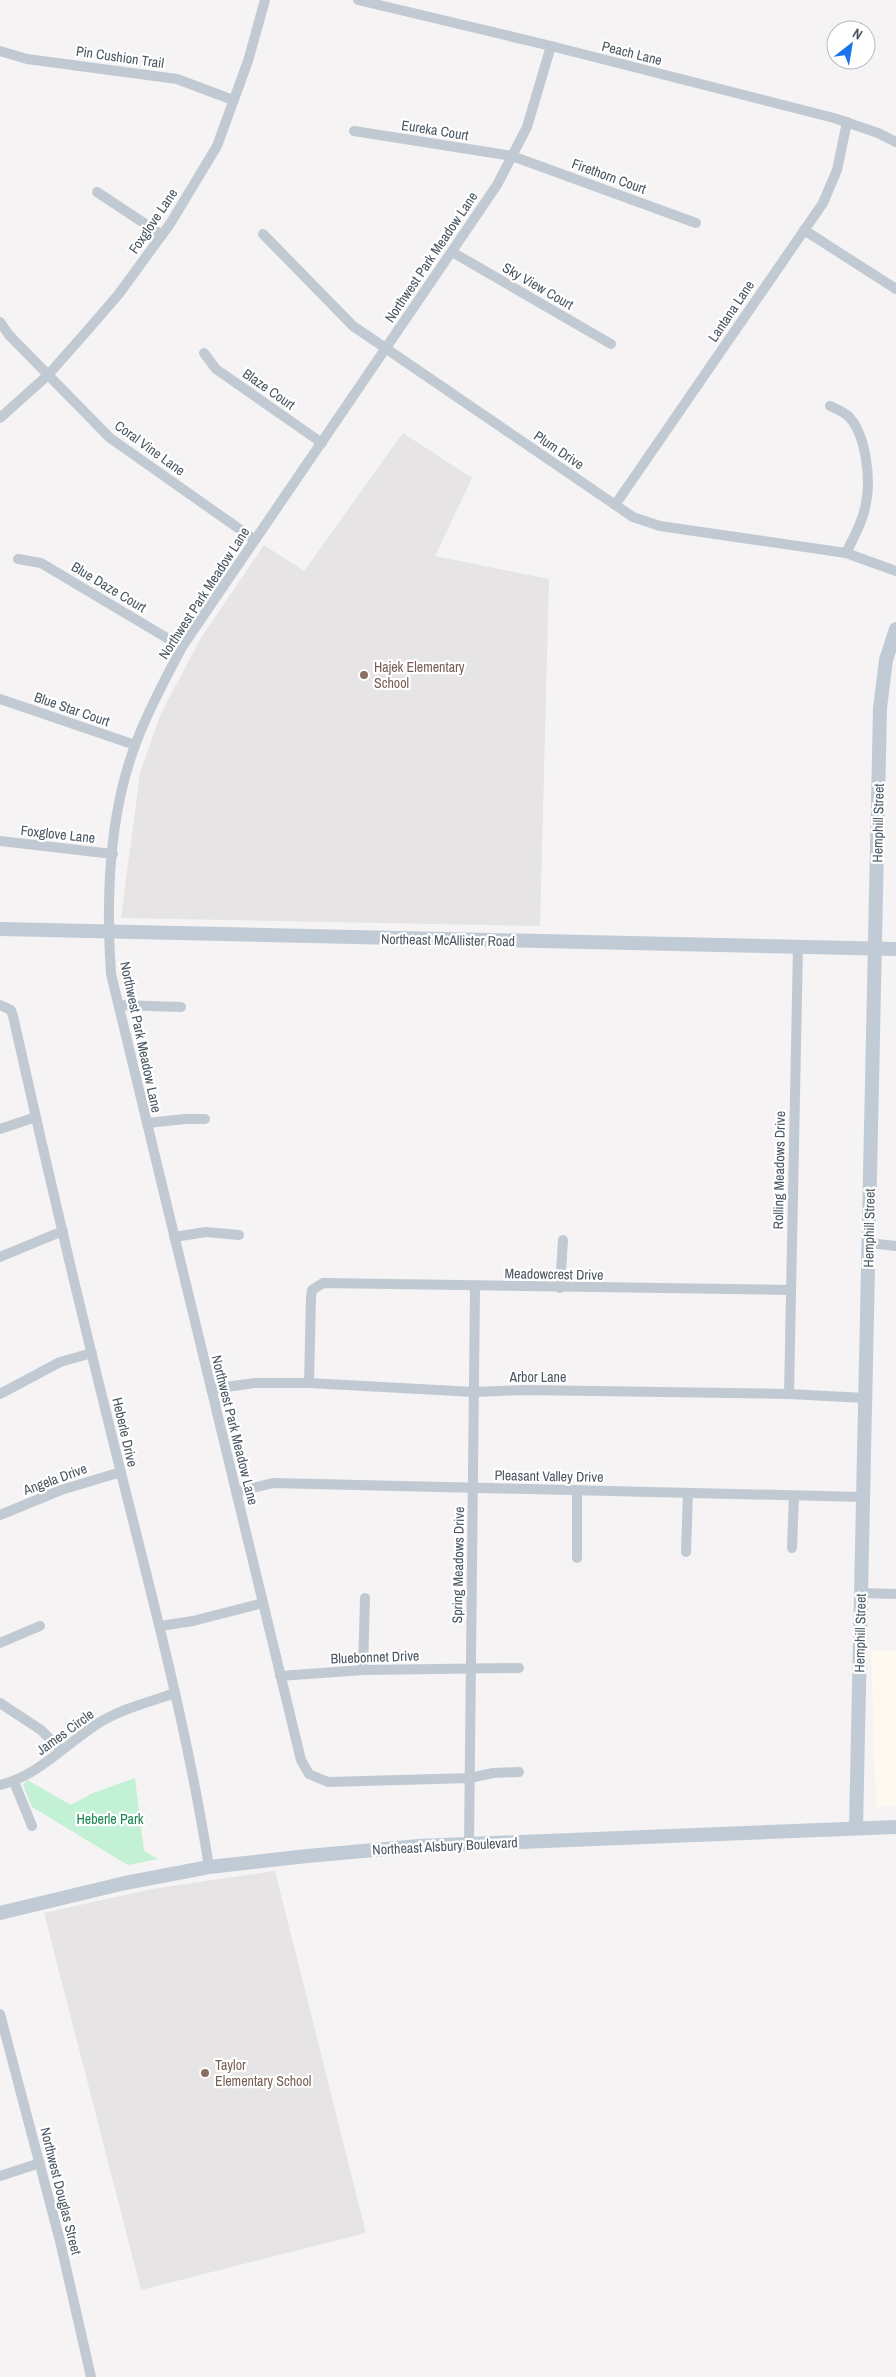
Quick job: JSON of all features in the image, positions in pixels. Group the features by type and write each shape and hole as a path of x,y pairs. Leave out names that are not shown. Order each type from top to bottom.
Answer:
{"street":[{"name":"Foxglove Lane","path":"0,418 48,375 118,295 162,235 216,146 248,61 265,0"},
{"name":"Peach Lane","path":"358,0 552,46 847,122 878,133 896,142"},
{"name":"Northwest Park Meadow Lane","path":"470,1778 328,1782 309,1774 301,1760 111,974 108,932 117,820 135,745 155,698 182,647 497,185 527,127 552,46"},
{"name":"Pin Cushion Trail","path":"0,51 27,59 177,79 233,100"},
{"name":"Lantana Lane","path":"615,506 804,230 830,188 837,170 847,122"},
{"name":"Eureka Court","path":"354,131 512,156"},
{"name":"Firethorn Court","path":"512,156 696,223"},
{"path":"97,192 162,235"},
{"path":"804,230 896,289"},
{"name":"Plum Drive","path":"263,234 353,326 633,517 660,526 846,553 896,571"},
{"name":"Sky View Court","path":"452,252 610,344"},
{"name":"Coral Vine Lane","path":"0,322 9,335 110,438 255,540"},
{"name":"Blaze Court","path":"204,353 216,369 322,443"},
{"path":"830,406 843,412 854,423 864,449 866,464 868,486 866,503 846,553"},
{"name":"Blue Daze Court","path":"18,559 41,563 182,647"},
{"name":"Hemphill Street","path":"856,1828 880,708 886,660 896,629"},
{"name":"Blue Star Court","path":"0,699 135,745"},
{"name":"Foxglove Lane","path":"0,841 113,854"},
{"name":"Northeast McAllister Road","path":"0,929 896,949"},
{"name":"Rolling Meadows Drive","path":"789,1394 798,947"},
{"path":"120,1005 181,1007"},
{"name":"Heberle Drive","path":"3,1006 11,1010 13,1016 92,1353 160,1626 197,1790 209,1866"},
{"path":"0,1128 36,1116"},
{"path":"146,1123 205,1119"},
{"path":"0,1257 63,1231"},
{"path":"174,1237 206,1232 239,1235"},
{"path":"560,1288 563,1240"},
{"path":"868,1244 896,1246"},
{"name":"Meadowcrest Drive","path":"309,1383 311,1297 312,1290 323,1283 475,1287 791,1290"},
{"name":"Spring Meadows Drive","path":"469,1844 475,1287"},
{"path":"0,1394 60,1362 92,1353"},
{"name":"Arbor Lane","path":"211,1390 255,1383 309,1383 474,1392 525,1390 789,1394 865,1398"},
{"name":"Angela Drive","path":"0,1515 61,1490 121,1472"},
{"name":"Pleasant Valley Drive","path":"236,1492 273,1483 863,1497"},
{"path":"577,1490 577,1558"},
{"path":"686,1552 688,1493"},
{"path":"792,1548 794,1496"},
{"path":"861,1593 896,1594"},
{"path":"363,1670 365,1598"},
{"path":"160,1626 193,1621 263,1603"},
{"path":"0,1643 40,1626"},
{"name":"Bluebonnet Drive","path":"280,1676 363,1670 519,1668"},
{"name":"James Circle","path":"0,1785 14,1782 34,1772 95,1725 124,1711 175,1692"},
{"path":"0,1703 45,1733 61,1750"},
{"path":"470,1778 493,1773 519,1772"},
{"path":"14,1782 32,1826"},
{"name":"Northeast Alsbury Boulevard","path":"0,1913 125,1883 209,1866 315,1855 469,1844 896,1826"},
{"name":"Northwest Douglas Street","path":"0,2014 60,2241 90,2377"},
{"path":"0,2176 40,2163"}],"shaded area":[{"name":"Hajek Elementary School","path":"403,433 472,478 435,556 549,579 540,926 121,918 140,773 161,713 201,638 264,545 304,571"},
{"path":"871,1651 896,1651 896,1806 876,1807"},
{"name":"Taylor Elementary School","path":"275,1871 366,2233 141,2290 44,1913 152,1889"}],"green space":[{"name":"Heberle Park","path":"135,1778 144,1851 158,1859 128,1865 32,1807 23,1785 27,1780 71,1805 93,1793"}],"place":[{"name":"Hajek Elementary School","path":"364,675"},
{"name":"Taylor Elementary School","path":"205,2073"}]}
